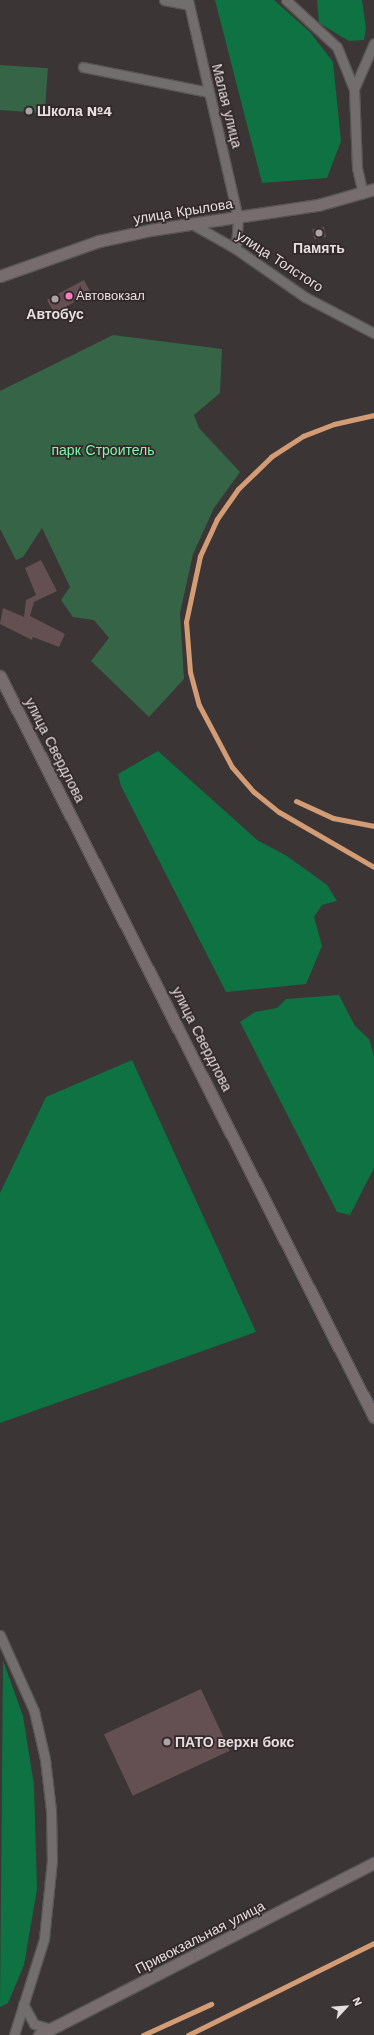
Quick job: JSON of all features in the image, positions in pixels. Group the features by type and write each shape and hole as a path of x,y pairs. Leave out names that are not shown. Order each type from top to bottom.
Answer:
{"main road":[{"name":"улица Крылова","path":"0,276 99,241 192,224 318,205 363,193 374,188"},
{"name":"улица Свердлова","path":"0,676 374,1417"},
{"name":"Привокзальная улица","path":"39,2035 374,1863"}],"street":[{"path":"164,0 188,2"},
{"path":"286,0 337,47 354,89 357,168 363,193"},
{"name":"Малая улица","path":"188,2 238,218 236,249"},
{"path":"354,89 374,43"},
{"path":"84,67 208,92"},
{"name":"улица Толстого","path":"192,224 236,249 298,293 374,333"},
{"path":"0,1635 34,1711 45,1759 51,1810 52,1860 44,1939 14,2035"},
{"path":"24,2004 34,2024 51,2029"}],"green space":[{"path":"215,0 274,0 310,32 333,62 341,141 327,178 262,183"},
{"path":"317,0 362,0 366,28 364,40 349,41 319,23"},
{"path":"0,65 48,68 45,113 0,110"},
{"name":"парк Строитель","path":"113,335 222,349 220,393 194,415 199,428 240,472 214,508 193,554 180,613 184,679 149,717 91,661 109,638 94,620 73,617 61,600 70,587 42,528 23,557 16,560 0,529 0,391"},
{"path":"158,751 257,840 287,856 327,885 337,901 322,905 314,917 322,946 306,984 226,992 121,786 118,774"},
{"path":"339,995 355,1026 369,1039 374,1056 374,1168 350,1215 337,1212 240,1022 255,1012 277,1008 286,999"},
{"path":"132,1060 256,1332 0,1423 0,1193 46,1097"},
{"path":"3,1660 23,1716 34,1785 37,1889 24,1965 8,2003 0,2007"}],"building":[{"name":"Память","path":"324,227 326,237 314,239 312,229"},
{"name":"Автовокзал","path":"84,280 91,293 54,313 47,300"},
{"path":"41,560 57,591 34,602 30,616 65,634 59,647 33,637 32,640 0,624 3,608 24,617 26,600 36,595 25,568"},
{"name":"ПАТО верхн бокс","path":"201,1689 230,1751 133,1796 104,1734"}],"transit line":[{"path":"374,415 334,424 303,436 271,457 238,489 217,519 200,556 186,622 190,672 199,705 232,767 254,792 279,812 374,867"},
{"path":"296,801 333,818 374,826"},
{"path":"188,2035 374,1943"},
{"path":"143,2035 211,2004"}],"place":[{"name":"Школа №4","path":"29,111"},
{"name":"Память","path":"319,233"},
{"name":"Автовокзал","path":"69,296"},
{"name":"Автобус","path":"55,299"},
{"name":"ПАТО верхн бокс","path":"167,1742"}]}
